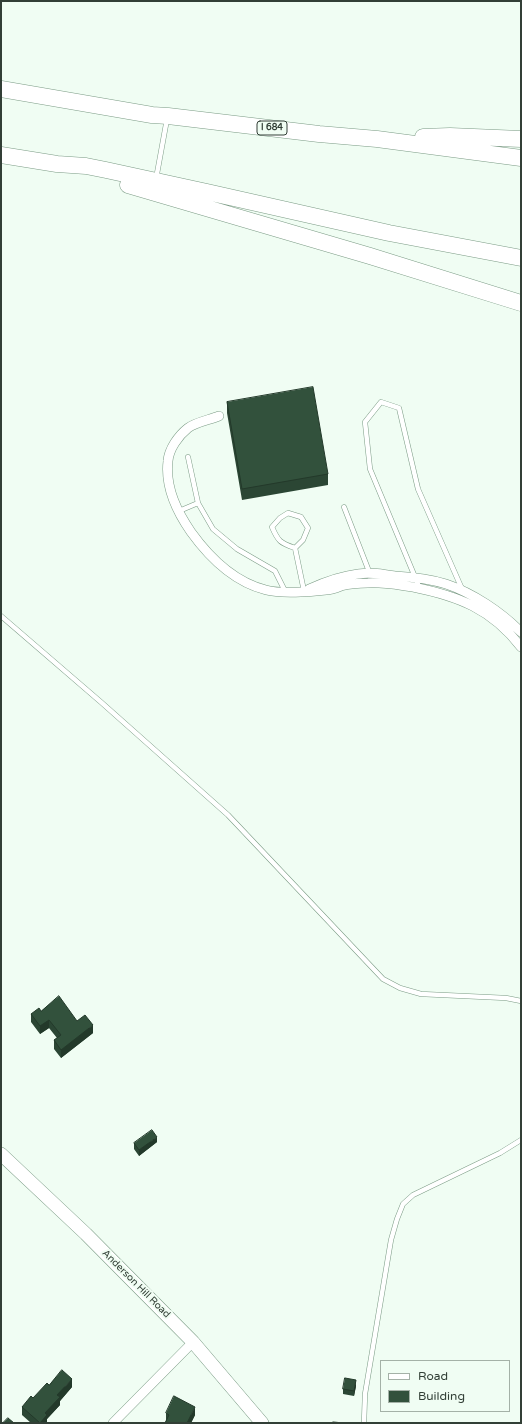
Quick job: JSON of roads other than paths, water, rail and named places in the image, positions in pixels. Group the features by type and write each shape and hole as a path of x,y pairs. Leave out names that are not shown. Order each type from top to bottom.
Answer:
{"highway":[{"name":"I 684","path":"1,90 152,115 377,139"},
{"path":"377,139 450,136 521,139"},
{"path":"377,139 521,158"},
{"path":"1,155 58,164 86,166 381,232 459,248 521,258"},
{"path":"58,164 325,242 521,303"}],"main road":[{"name":"Anderson Hill Road","path":"1,1154 86,1234 193,1342 262,1423"}],"street":[{"path":"219,416 189,427 172,448 168,457 167,470 169,485 186,525 203,547 226,570 240,580 266,590 327,590 342,586 384,583 447,595 466,602 497,622 521,647"},
{"path":"304,591 335,578 358,574 370,573 416,578 448,585 463,592 493,608 509,620 521,632"},
{"path":"113,1423 193,1342"}],"lane":[{"path":"156,181 168,116"},
{"path":"420,589 370,469 365,422 381,402 399,408 418,489 466,602"},
{"path":"188,457 198,503 213,529 237,549 275,571 285,591"},
{"path":"179,511 198,503"},
{"path":"344,506 374,583"},
{"path":"288,513 301,517 308,528 303,540 295,548 283,544 277,538 272,527 280,518 288,513"},
{"path":"295,548 304,591"},
{"path":"1,616 228,815 383,979 400,988 421,994 506,998 521,1002"},
{"path":"364,1423 365,1394 390,1248 397,1219 403,1204 413,1195 500,1153 521,1140"}]}
